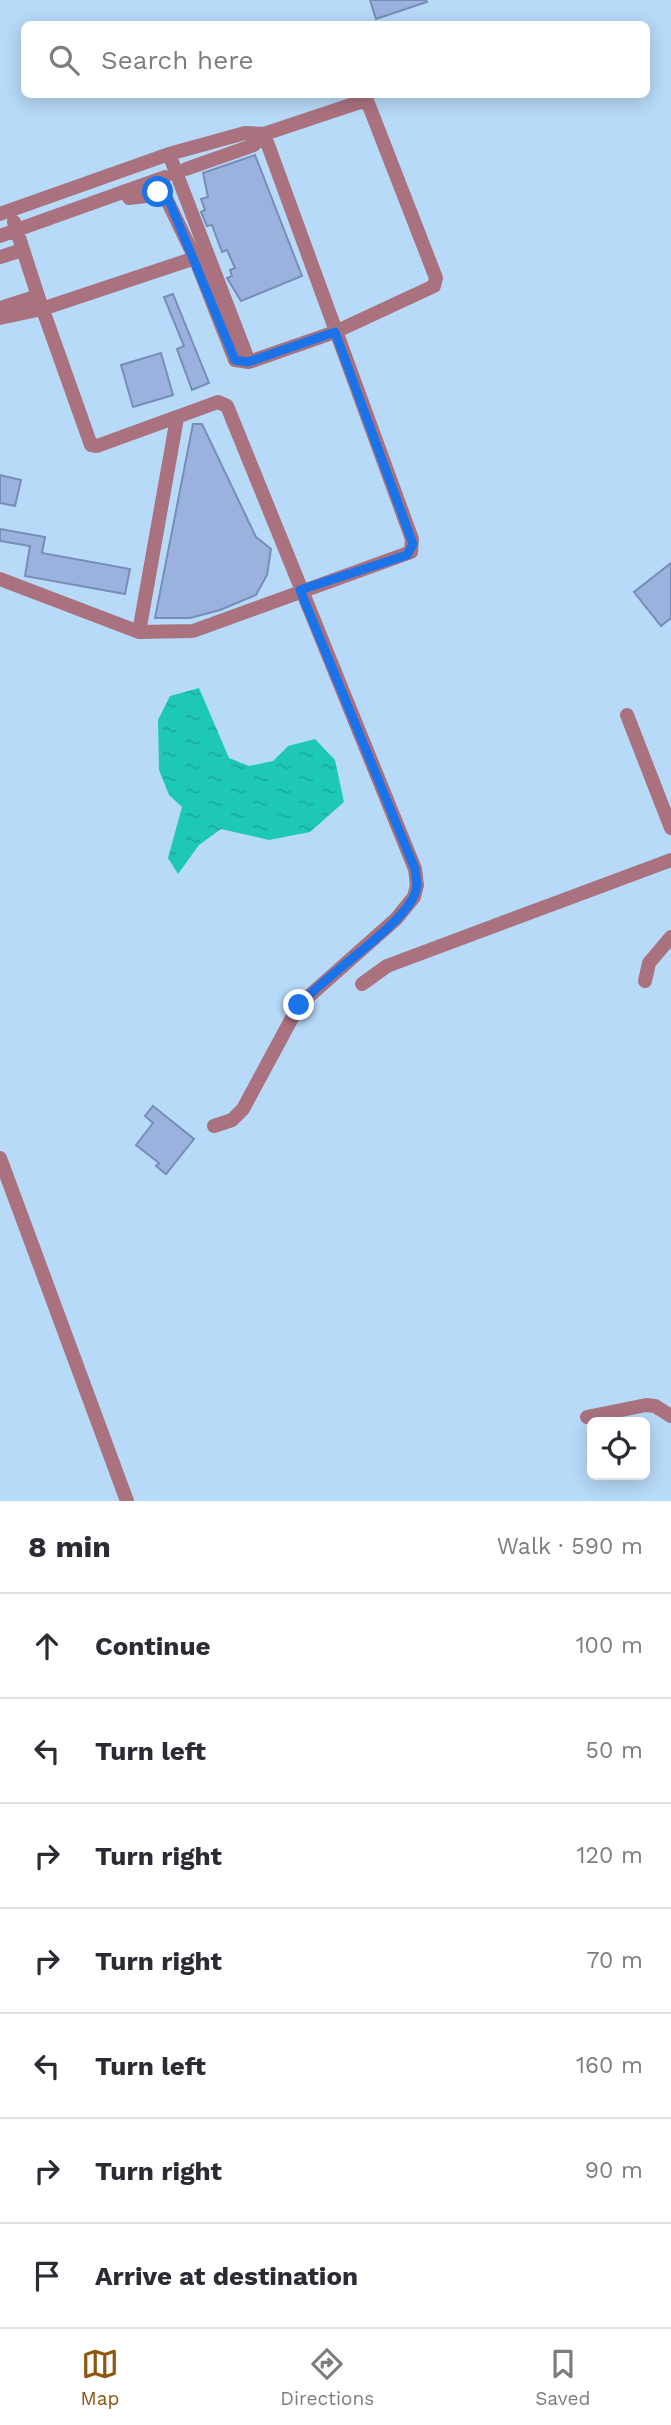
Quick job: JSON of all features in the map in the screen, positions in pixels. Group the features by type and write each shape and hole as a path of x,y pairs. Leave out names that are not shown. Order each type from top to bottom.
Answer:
{"lane":[{"path":"113,196 124,200 164,194 195,258 235,360 248,362 335,332 426,292 434,286 436,278 368,103 360,102 263,134 245,133 169,154 5,212 16,230 91,445 97,446 218,402 228,406 300,590 415,869 417,885 414,897 396,919 299,1005 243,1109 232,1120 214,1126"},
{"path":"186,169 254,145 263,134"},
{"path":"0,579 139,632 193,631 300,590 407,555 413,548 263,134"},
{"path":"169,154 248,362"},
{"path":"0,236 165,177"},
{"path":"0,257 22,250"},
{"path":"0,318 40,303 195,258"},
{"path":"0,308 40,303"},
{"path":"139,632 177,418"},
{"path":"627,715 671,828"},
{"path":"362,984 387,966 671,860"},
{"path":"645,981 649,963 671,937"},
{"path":"0,1158 127,1501"},
{"path":"587,1417 646,1405 655,1406 671,1416"}],"water":[{"path":"199,688 229,758 249,766 273,761 288,746 315,739 335,760 344,802 310,832 269,840 221,829 199,845 178,874 168,858 182,807 169,795 159,770 158,720 170,696"}],"building":[{"path":"370,0 426,0 427,2 376,19"},
{"path":"255,155 302,276 241,301 227,278 232,276 230,270 235,268 227,250 222,252 212,225 207,226 201,212 205,210 201,199 208,197 203,173"},
{"path":"173,294 209,383 192,390 177,349 184,346 164,297"},
{"path":"161,353 173,395 133,407 121,365"},
{"path":"193,424 202,424 256,537 271,549 267,575 256,595 220,610 190,618 155,618"},
{"path":"0,475 21,480 15,506 0,503"},
{"path":"0,529 45,537 42,553 130,569 125,594 25,576 30,546 0,541"},
{"path":"671,563 671,618 661,626 634,592"},
{"path":"153,1106 194,1139 166,1174 156,1166 159,1163 136,1145 153,1123 145,1116"}],"route":[{"path":"158,192 168,198 213,301 235,360 248,362 335,332 413,544 407,555 300,590 415,869 417,885 414,897 396,919 299,1005"}]}
